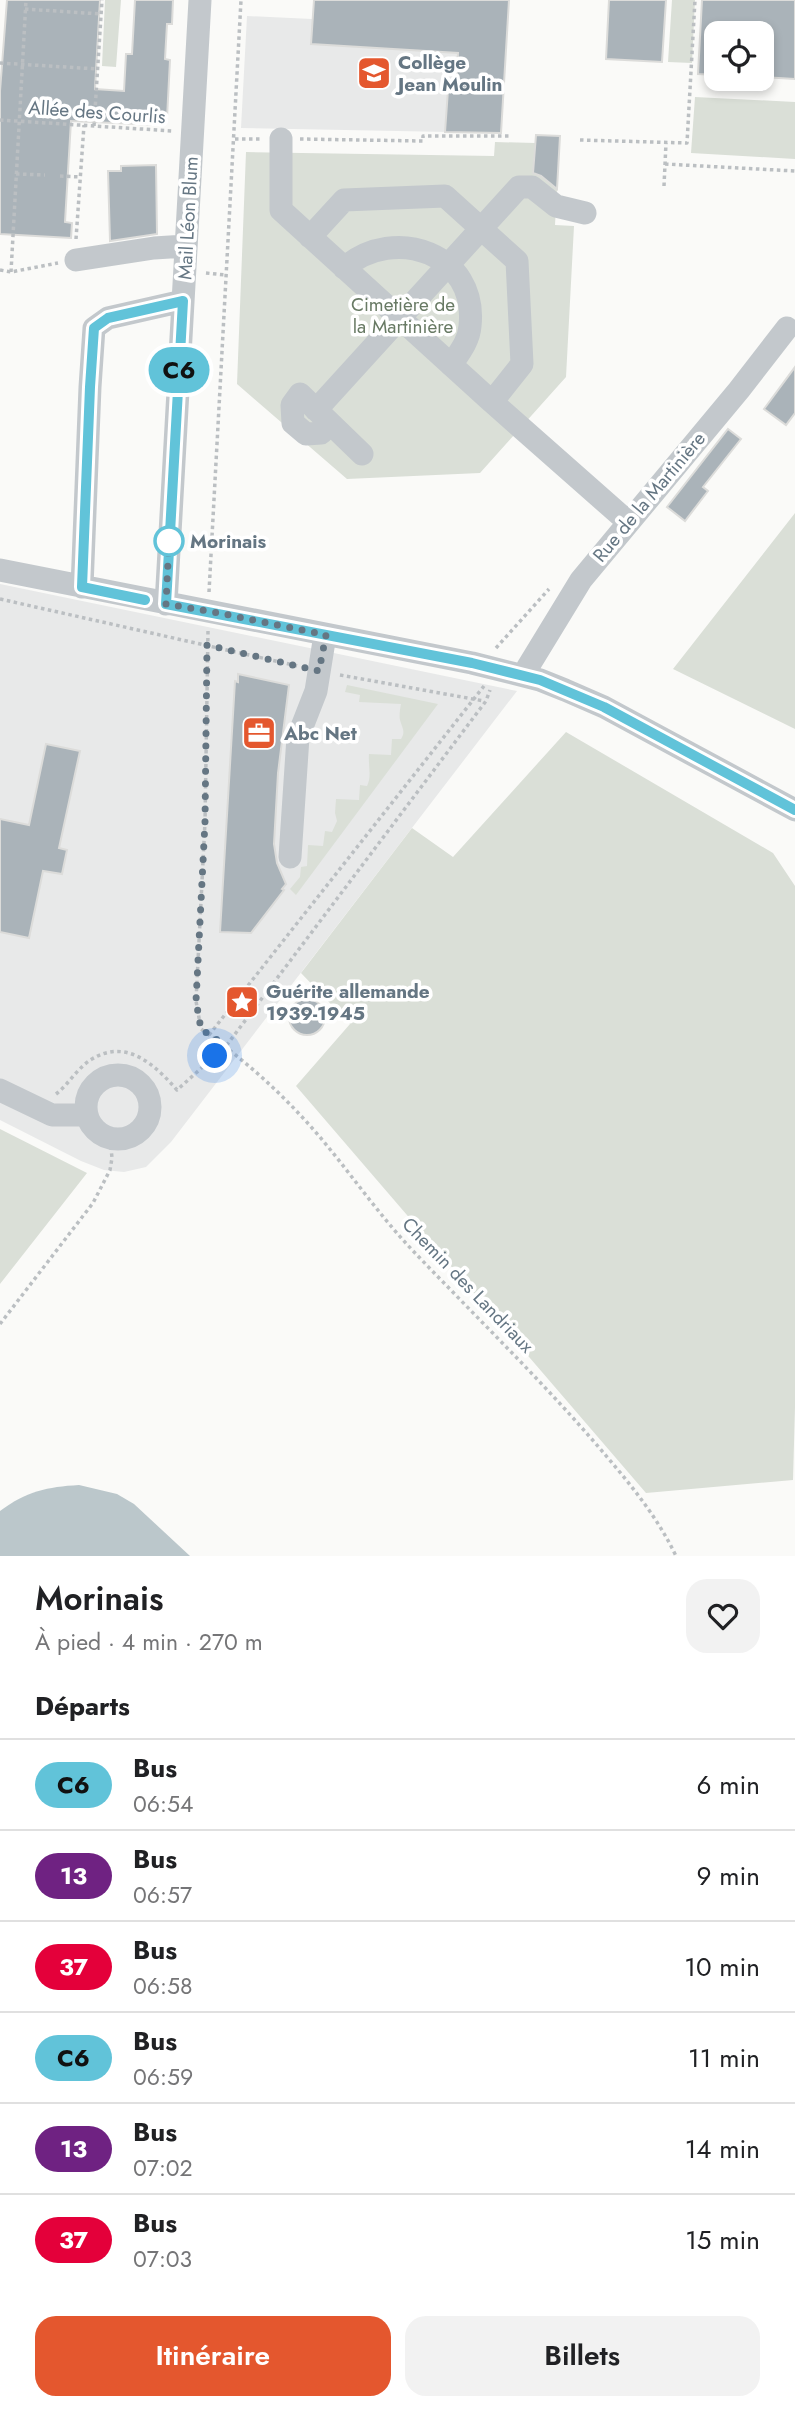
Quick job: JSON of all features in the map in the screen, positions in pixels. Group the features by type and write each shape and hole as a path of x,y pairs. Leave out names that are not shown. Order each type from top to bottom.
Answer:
{"street":[{"name":"Mail Léon Blum","path":"166,604 200,0"},
{"path":"281,139 281,210 628,522"},
{"path":"362,454 323,417 399,317 519,187 532,187 556,206 585,213"},
{"path":"310,236 344,200 444,195 482,228 517,261 522,364 492,402"},
{"path":"76,260 186,246"},
{"path":"344,268 356,257 402,246 420,248 447,265 466,290 470,326 466,342 451,365"},
{"path":"82,587 94,328 108,318 183,301"},
{"name":"Rue de la Martinière","path":"523,675 580,580 739,390 787,328"},
{"path":"0,570 523,675 604,707 795,810"},
{"path":"290,857 298,737 316,691 326,635"},
{"path":"118,1075 129,1077 141,1084 149,1100 150,1111 136,1133 126,1138 110,1138 91,1125 86,1115 86,1100 99,1081 118,1075"},
{"path":"0,1090 52,1115 86,1115"}],"path":[{"path":"11,272 26,0"},
{"path":"94,126 102,0"},
{"path":"209,598 241,0"},
{"path":"580,140 687,143 695,0"},
{"path":"25,9 101,14"},
{"path":"0,63 98,69"},
{"name":"Allée des Courlis","path":"0,120 192,133"},
{"path":"0,270 11,272 76,260 84,125"},
{"path":"235,139 423,141 423,136 509,136"},
{"path":"664,186 666,143"},
{"path":"665,164 795,171"},
{"path":"16,174 45,175"},
{"path":"60,176 80,177"},
{"path":"0,599 319,671 486,701"},
{"path":"208,631 205,822 196,1001 201,1029 209,1035 489,678"},
{"path":"48,1096 57,1094 91,1059 110,1052 127,1052 141,1057 162,1073 177,1090 226,1046 486,701 490,690"},
{"name":"Chemin des Landriaux","path":"209,1035 226,1046 282,1095 416,1255 501,1340 583,1429 645,1505 676,1556"},
{"path":"0,1324 93,1203 110,1170 110,1138"}],"shaded area":[{"name":"Collège Jean Moulin","path":"314,0 509,0 501,133 241,128 247,16 312,19"},
{"path":"0,584 517,691 171,1142 146,1167 124,1172 104,1170 0,1120"},
{"path":"79,1485 117,1494 134,1504 190,1556 0,1556 0,1511 38,1491"}],"green space":[{"path":"105,0 121,0 116,67 102,66"},
{"path":"672,0 695,0 692,63 668,62"},
{"path":"695,97 795,102 795,159 691,153"},
{"name":"Cimetière de la Martinière","path":"536,135 560,136 555,225 574,226 566,377 480,473 347,479 237,384 246,152 494,156 495,142 535,143"},
{"path":"795,513 795,729 673,669"},
{"path":"347,685 438,704 296,895 290,889 300,877 301,867 307,866 308,845 323,846 325,831 332,832 337,821 336,799 359,800 360,785 367,786 370,775 369,754 391,755 392,739 401,739 403,734 401,704 359,702 360,695 345,692"},
{"path":"566,732 773,853 795,886 793,1480 646,1493 296,1086 350,1024 301,973 412,828 453,857"},
{"path":"0,1129 87,1173 0,1284"}],"building":[{"path":"7,0 100,0 95,89 124,91 126,54 132,54 135,0 173,0 172,24 167,24 165,59 170,60 167,118 158,118 158,125 71,121 65,222 72,223 71,238 0,234 0,91"},
{"path":"314,0 509,0 501,133 445,132 448,90 456,91 458,53 311,44"},
{"path":"609,0 666,0 662,62 606,59"},
{"path":"702,0 795,0 795,79 774,78 774,21 704,21 704,74 698,74"},
{"path":"536,135 560,136 557,189 533,173"},
{"path":"156,165 157,234 110,241 108,171 121,171 121,166"},
{"path":"795,367 795,413 786,425 764,409"},
{"path":"728,429 741,439 703,487 708,491 685,521 667,507"},
{"path":"238,674 289,685 278,773 274,844 277,863 286,884 251,933 220,932 235,681 238,682"},
{"path":"46,744 80,751 59,848 67,850 62,874 43,871 29,938 0,932 0,819 29,825"},
{"path":"307,999 320,1004 325,1017 320,1030 307,1035 294,1030 289,1017 294,1004"}],"bus line":[{"name":"C6","path":"145,600 82,587 94,328 108,318 183,301 166,604 472,663 540,680 604,707 795,810"}],"place":[{"name":"Collège Jean Moulin","path":"374,73"},
{"name":"Morinais","path":"169,541"},
{"name":"Abc Net","path":"259,733"},
{"name":"Guérite allemande 1939-1945","path":"242,1002"}],"route":[{"path":"169,541 166,604 326,635 319,671 207,645 205,822 196,1001 201,1029 226,1046 215,1056"}]}
